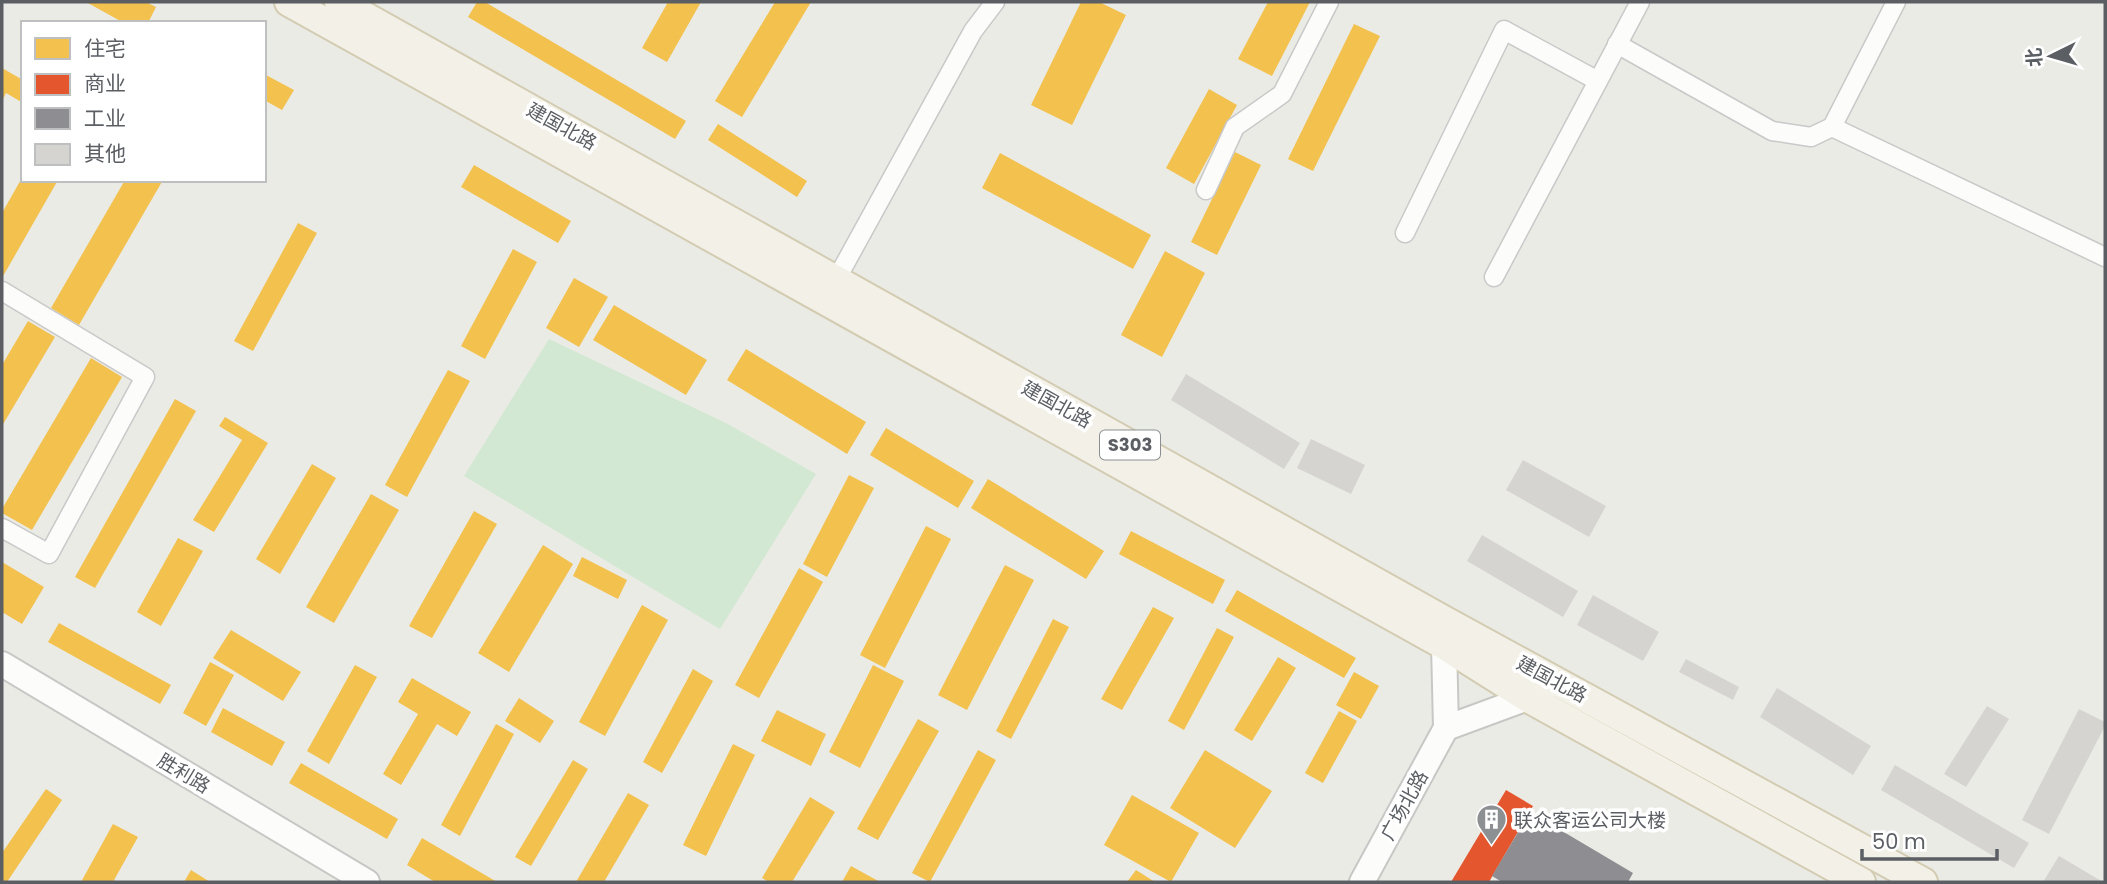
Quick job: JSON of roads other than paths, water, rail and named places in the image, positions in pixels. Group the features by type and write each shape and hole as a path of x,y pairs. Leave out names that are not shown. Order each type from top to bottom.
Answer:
{"main road":[{"name":"建国北路","path":"289,2 1445,634 1562,684 1923,882"},
{"name":"建国北路","path":"339,2 836,280 1445,634 1528,698 1861,882"},
{"path":"1445,634 1446,728 1562,684"},
{"name":"胜利路","path":"2,664 367,882"},
{"name":"广场北路","path":"1362,882 1446,728"}],"street":[{"path":"836,280 973,30 995,2"},
{"path":"1206,190 1235,127 1282,94 1329,2"},
{"path":"1494,277 1640,2"},
{"path":"1618,44 1772,131 1811,137 1832,127 1896,2"},
{"path":"1405,233 1504,30 1598,81"},
{"path":"1832,127 2105,257"},
{"path":"2,528 49,554 145,377 3,296"}],"place":[{"name":"联众客运公司大楼","path":"1491,847"}]}
